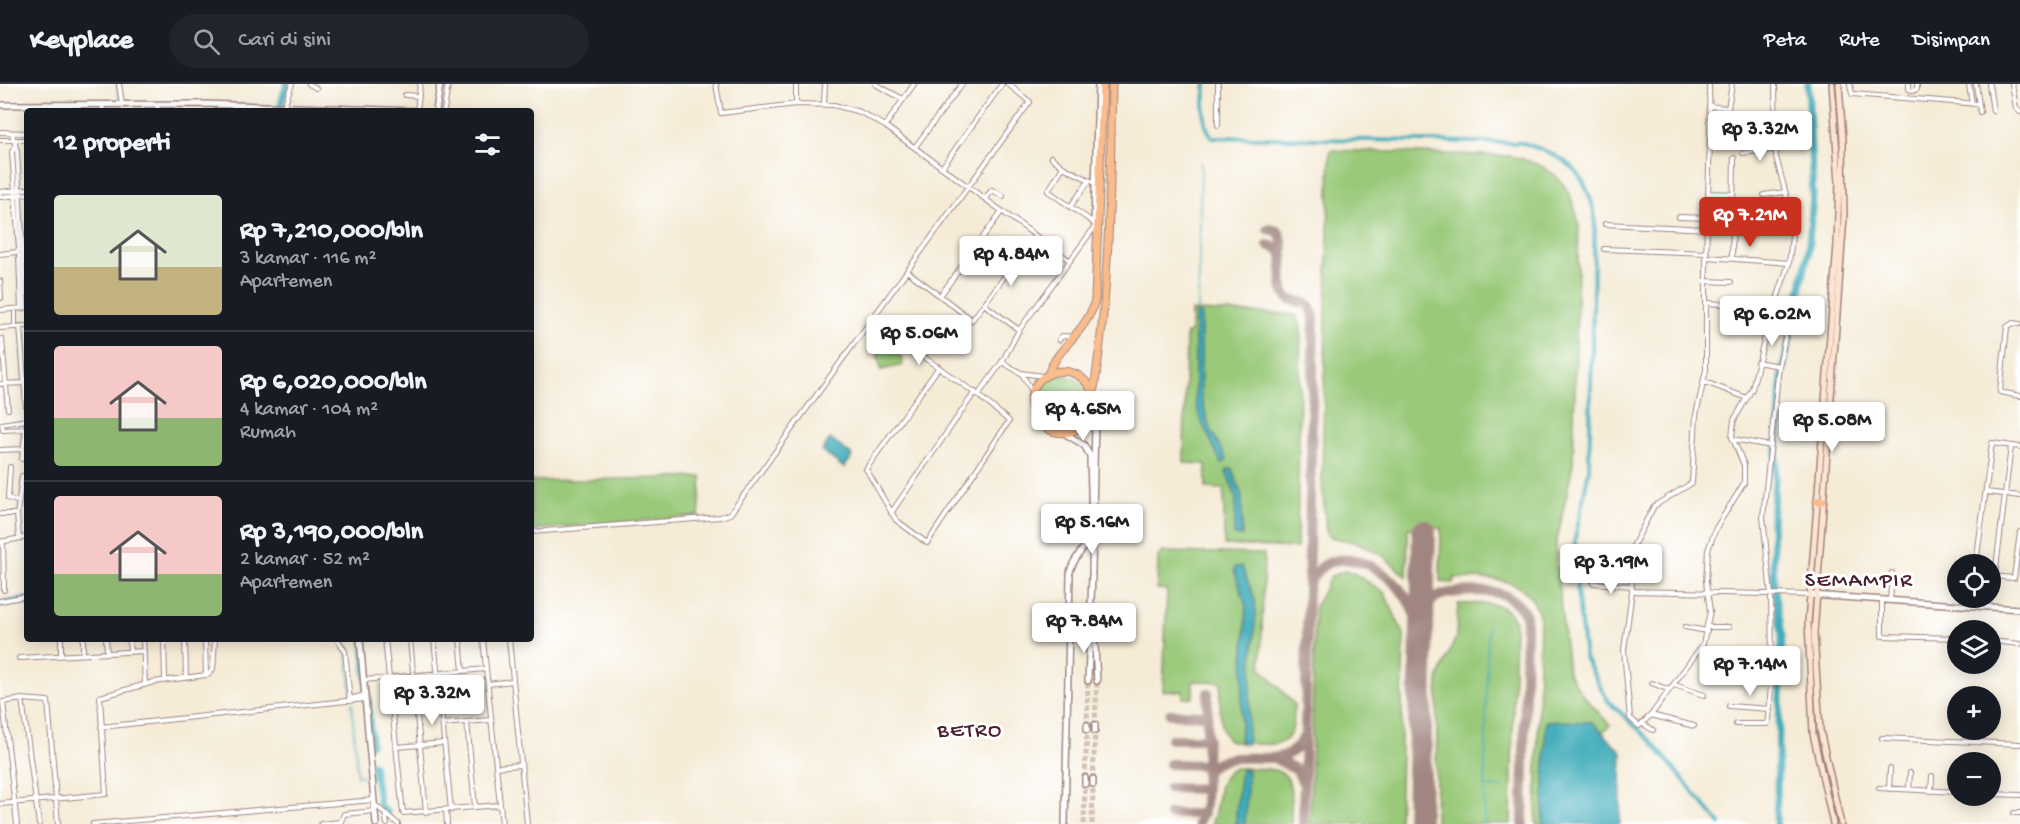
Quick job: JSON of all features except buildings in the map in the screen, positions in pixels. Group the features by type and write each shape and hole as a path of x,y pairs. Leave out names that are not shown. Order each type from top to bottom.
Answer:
{"highway":[{"path":"1092,394 1096,386 1105,306 1103,84"},
{"path":"1047,375 1062,370 1075,373 1086,382 1092,394 1093,406 1083,425 1064,433 1051,431 1041,424 1032,407 1033,393 1053,364 1077,336 1093,306 1099,236 1104,215 1112,84"}],"main road":[{"path":"1813,596 1816,586 1839,182 1832,84"},
{"path":"1833,824 1813,734 1813,596 1844,216 1843,141 1839,84"},
{"path":"1813,688 1841,824"}],"street":[{"path":"119,84 120,104"},
{"path":"285,107 292,84"},
{"path":"309,84 316,88"},
{"path":"417,108 420,84"},
{"path":"436,108 440,84"},
{"path":"444,108 448,84"},
{"path":"716,84 722,113 796,104 824,104 860,112 885,126 970,184 985,198 1069,260"},
{"path":"796,84 796,104"},
{"path":"824,104 825,84"},
{"path":"875,84 903,99"},
{"path":"885,126 914,84"},
{"path":"915,147 962,84"},
{"path":"943,167 1002,84"},
{"path":"534,532 728,516 1030,102 1008,84"},
{"path":"891,513 1002,362 1019,330 1094,226 1098,84"},
{"path":"1218,84 1218,125"},
{"path":"1709,84 1705,382 1695,426 1692,483 1659,501 1642,525 1631,550 1632,588 1624,642 1624,675 1630,720 1637,725 1643,724 1651,715 1699,653 1708,629 1706,573 1712,538 1741,490 1745,478 1744,465 1733,439 1734,420 1747,398 1774,307 1790,263 1792,223 1775,149 1775,84"},
{"path":"1726,121 1732,84"},
{"path":"1850,84 1852,94 1979,104"},
{"path":"1909,84 1909,89 1913,91"},
{"path":"1912,99 1917,84"},
{"path":"1969,84 1972,104"},
{"path":"1976,84 1980,112"},
{"path":"1989,84 1993,111"},
{"path":"2013,84 2018,110"},
{"path":"1970,93 1977,92"},
{"path":"405,95 419,96"},
{"path":"4,105 100,108 120,104 158,108 204,104 318,108"},
{"path":"203,108 204,104"},
{"path":"1709,106 1728,108"},
{"path":"1709,121 1734,121"},
{"path":"0,132 24,133"},
{"path":"0,310 24,308 22,252 12,133"},
{"path":"0,140 24,140"},
{"path":"1743,153 1775,149"},
{"path":"1051,157 1063,167 1096,183"},
{"path":"1732,258 1734,158"},
{"path":"1063,167 1048,190 1094,226 1099,236"},
{"path":"1070,207 1089,181"},
{"path":"0,197 24,190"},
{"path":"985,198 992,190 1003,196"},
{"path":"0,192 24,193"},
{"path":"1764,195 1785,192"},
{"path":"1709,193 1733,194"},
{"path":"940,296 1002,211"},
{"path":"1734,212 1748,212"},
{"path":"1679,217 1709,218"},
{"path":"1605,224 1708,229"},
{"path":"907,272 972,320 1035,236"},
{"path":"1604,249 1790,263"},
{"path":"0,254 22,252"},
{"path":"0,281 1,298"},
{"path":"1706,281 1731,282"},
{"path":"1706,303 1774,307"},
{"path":"985,305 1019,330"},
{"path":"15,310 24,371"},
{"path":"872,321 977,394 1008,418 1009,424 929,542 896,520 866,473 867,467 939,368"},
{"path":"2020,324 2013,323 2007,327 2000,392 2020,396"},
{"path":"0,328 24,326"},
{"path":"1736,724 1768,724 1770,709 1772,595 1763,517 1779,366 1786,333"},
{"path":"1059,340 1062,336 1077,336"},
{"path":"2,339 8,409"},
{"path":"1002,362 1022,373 1047,375"},
{"path":"1757,362 1779,366"},
{"path":"1022,373 1033,393"},
{"path":"1705,382 1747,398"},
{"path":"0,384 24,383"},
{"path":"1088,681 1095,420 1093,406"},
{"path":"22,459 24,429 3,430 2,424 24,422"},
{"path":"1064,433 1084,446 1090,456 1089,533 1081,553 1072,563 1070,573 1065,824"},
{"path":"1733,439 1771,446"},
{"path":"1977,554 1992,443 2020,447"},
{"path":"1996,554 2011,446"},
{"path":"0,450 22,449"},
{"path":"10,467 8,498 19,502"},
{"path":"19,538 17,514 22,476"},
{"path":"1986,492 2020,496"},
{"path":"0,514 17,514"},
{"path":"2001,577 2014,578 2020,532"},
{"path":"4,590 2,541 24,537"},
{"path":"1890,602 1892,573"},
{"path":"1593,583 1708,593 1832,595 1890,602 2020,609"},
{"path":"1816,586 1832,595"},
{"path":"0,601 24,597"},
{"path":"1882,601 1882,636 1947,638"},
{"path":"1090,626 1095,646 1096,681"},
{"path":"1685,627 1708,629 1729,627"},
{"path":"61,642 61,655"},
{"path":"83,642 83,654"},
{"path":"106,642 107,653"},
{"path":"129,642 130,652"},
{"path":"143,642 145,684"},
{"path":"164,642 165,680"},
{"path":"185,642 186,678"},
{"path":"205,642 206,675"},
{"path":"0,804 106,794 100,697 145,684 206,675 213,669 216,642"},
{"path":"339,642 345,651 351,699"},
{"path":"361,642 367,680 365,697 376,824"},
{"path":"385,642 401,810 405,814 500,805"},
{"path":"410,642 426,812"},
{"path":"434,642 444,743 447,824"},
{"path":"460,642 463,671"},
{"path":"483,642 502,824"},
{"path":"509,642 527,824"},
{"path":"2001,642 2020,644"},
{"path":"19,658 144,651"},
{"path":"367,680 486,669"},
{"path":"488,684 513,681"},
{"path":"1652,683 1669,690"},
{"path":"1674,685 1704,695"},
{"path":"101,727 365,697"},
{"path":"22,699 38,802 39,824"},
{"path":"17,824 16,803 2,726 3,701 47,699 58,824"},
{"path":"1729,706 1770,709"},
{"path":"1651,715 1694,726"},
{"path":"442,724 491,720"},
{"path":"467,722 475,808"},
{"path":"1643,724 1653,730"},
{"path":"1882,738 2020,744"},
{"path":"396,747 444,743"},
{"path":"496,767 521,765"},
{"path":"1889,789 1890,769"},
{"path":"1909,789 1910,773"},
{"path":"1931,791 1932,776"},
{"path":"1879,788 1947,791"},
{"path":"2001,794 2020,794"},
{"path":"321,824 340,823 344,814 373,806"},
{"path":"93,824 373,806 398,824"},
{"path":"385,813 387,824"},
{"path":"2014,813 2020,813"}],"green space":[{"path":"1330,150 1511,156 1549,171 1565,186 1571,197 1579,225 1573,464 1556,545 1556,560 1568,672 1582,694 1610,725 1602,733 1592,722 1546,721 1543,824 1536,824 1540,618 1535,604 1527,593 1518,586 1495,579 1454,578 1453,583 1440,582 1441,528 1408,528 1407,577 1382,555 1359,543 1329,537 1326,533 1322,481"},
{"path":"1191,311 1289,314 1296,316 1301,326 1297,548 1224,545 1224,489 1206,488 1206,464 1184,463 1186,333 1191,332"},
{"path":"892,336 894,346 898,346 903,365 881,370 877,351 873,351 871,341"},
{"path":"1063,376 1073,378 1082,384 1088,393 1090,403 1088,413 1082,422 1073,428 1063,430 1053,428 1044,422 1038,413 1036,403 1038,393 1044,384 1053,378"},
{"path":"702,477 699,516 534,530 534,481"},
{"path":"1162,552 1264,554 1261,668 1294,704 1291,733 1282,742 1253,744 1229,740 1222,727 1221,682 1193,681 1193,698 1183,698 1183,691 1163,691 1167,590 1157,589 1158,557"},
{"path":"1345,571 1355,574 1384,592 1404,635 1399,824 1310,824 1315,607 1331,576"},
{"path":"1483,603 1498,606 1511,614 1515,622 1511,824 1435,824 1438,679 1456,637 1458,604"},
{"path":"1235,768 1268,769 1285,775 1291,791 1291,824 1211,824 1220,785 1228,773"}],"water":[{"path":"1195,314 1201,314 1201,397 1209,426 1227,460 1222,464 1202,423 1195,402"},
{"path":"830,439 853,456 844,468 822,451"},
{"path":"1232,469 1242,497 1242,536 1234,536 1236,497 1226,472"},
{"path":"1235,567 1242,567 1254,597 1256,611 1247,744 1240,743 1246,607"},
{"path":"1546,721 1592,722 1622,752 1620,824 1543,824"},
{"path":"1241,768 1248,771 1245,824 1235,824"}],"waterway":[{"path":"117,84 119,101"},
{"path":"280,108 287,84"},
{"path":"1206,84 1205,119 1212,137 1523,143 1562,160 1580,176 1586,187 1595,217 1589,469 1575,539 1575,574 1585,658 1608,701 1651,741 1720,824"},
{"path":"1776,824 1782,634 1774,584 1772,523 1782,374 1808,254 1813,196 1808,84"},
{"path":"1198,313 1201,162"},
{"path":"0,604 24,600"},
{"path":"1484,824 1488,625"},
{"path":"346,642 352,698"},
{"path":"364,642 371,744"},
{"path":"352,703 357,776 375,775"},
{"path":"373,764 380,807 387,813"},
{"path":"1484,787 1503,787"}],"taxiway":[{"path":"1268,229 1278,231 1281,238 1283,291 1289,299 1309,305 1314,316 1303,824"},
{"path":"1268,245 1279,249 1283,257"},
{"path":"1310,582 1318,570 1329,563 1340,560 1353,560 1378,570 1399,588 1411,606 1422,639"},
{"path":"1422,624 1432,600 1440,595 1457,592 1477,591 1501,594 1515,602 1526,615 1523,824"},
{"path":"1198,824 1205,805 1208,693"},
{"path":"1170,714 1208,715"},
{"path":"1207,771 1218,762 1231,758 1273,758 1285,755 1296,749 1304,736"},
{"path":"1171,739 1208,739"},
{"path":"1274,758 1297,770 1302,781"},
{"path":"1170,764 1207,765"},
{"path":"1169,788 1206,789"},
{"path":"1169,814 1203,814"}],"runway":[{"path":"1418,824 1424,531"}],"tunnel":[{"path":"1087,725 1088,681"},
{"path":"1095,725 1097,681"},
{"path":"1085,778 1087,730"},
{"path":"1093,779 1095,731"},
{"path":"1084,824 1085,784"},
{"path":"1092,824 1093,784"}],"district":[{"name":"SEMAMPIR","path":"1859,578"},
{"name":"BETRO","path":"970,728"}]}
